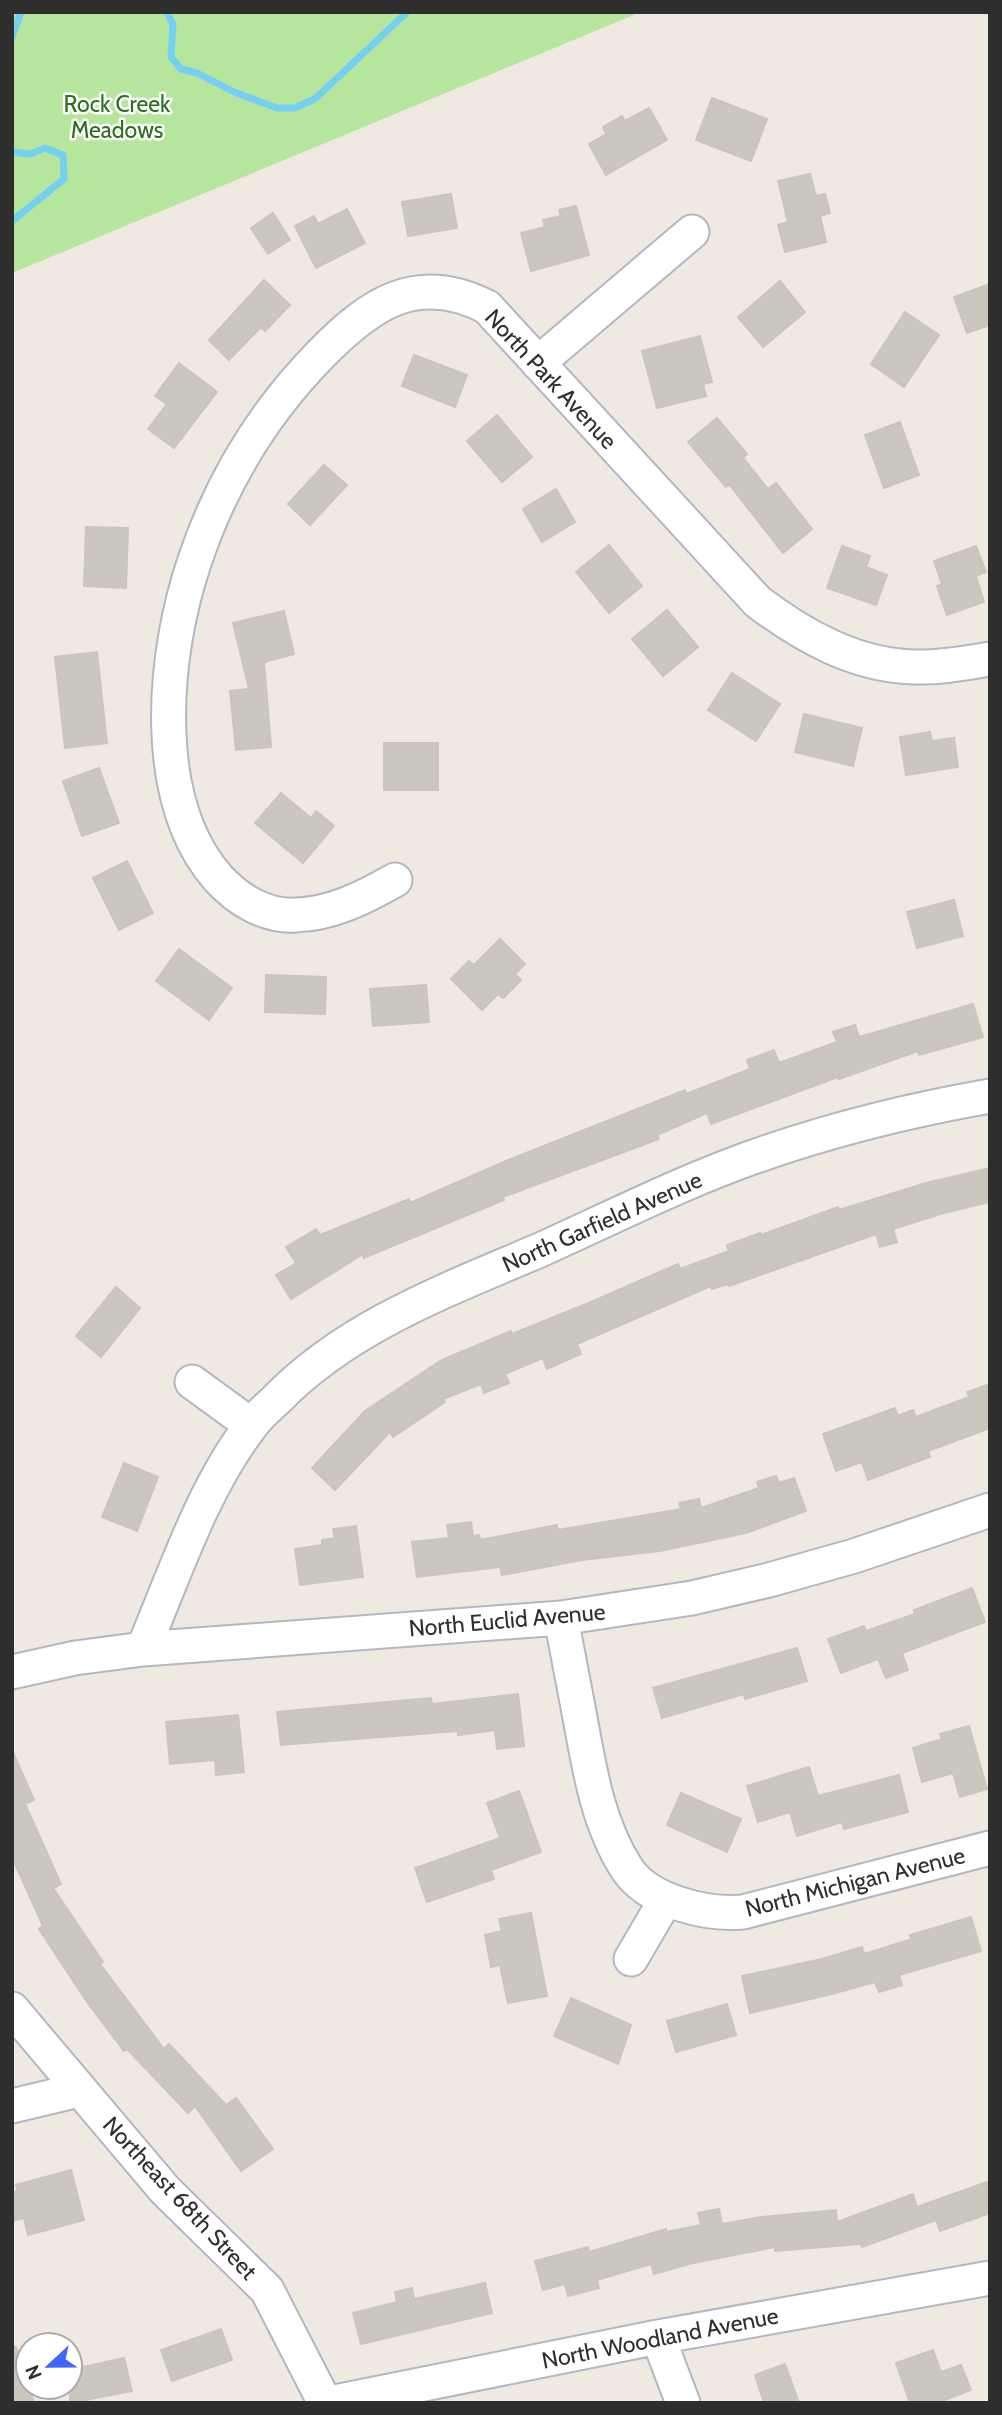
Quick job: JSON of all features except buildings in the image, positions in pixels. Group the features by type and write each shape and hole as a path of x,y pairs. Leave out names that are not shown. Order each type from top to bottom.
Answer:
{"street":[{"path":"538,363 692,232"},
{"name":"North Park Avenue","path":"395,880 361,899 297,915 273,914 230,891 210,869 182,818 175,790 169,713 172,662 194,561 213,513 239,461 269,415 303,372 370,309 391,299 429,291 459,295 487,307 758,602 788,625 839,650 876,661 913,667 990,659"},
{"name":"North Garfield Avenue","path":"143,1648 201,1510 223,1467 251,1425 298,1377 338,1348 402,1310 754,1157 832,1130 911,1110 990,1096"},
{"path":"192,1382 251,1425"},
{"name":"North Euclid Avenue","path":"12,1672 75,1658 143,1648 561,1618 692,1598 854,1556 990,1510"},
{"name":"North Michigan Avenue","path":"561,1618 591,1776 600,1809 628,1871 666,1899 695,1909 743,1912 990,1848"},
{"path":"631,1959 666,1899"},
{"name":"Northeast 68th Street","path":"12,2009 165,2190 267,2290 328,2403"},
{"path":"12,2106 79,2090"},
{"name":"North Woodland Avenue","path":"328,2403 658,2337 990,2278"},
{"path":"658,2337 683,2403"}],"green space":[{"name":"Rock Creek Meadows","path":"12,12 641,12 12,273"}],"waterway":[{"path":"12,37 21,12"},
{"path":"167,12 173,24 171,57 181,69 197,73 234,92 277,108 295,108 316,98 407,12"},
{"path":"12,152 30,154 45,148 63,155 64,179 12,221"}]}
